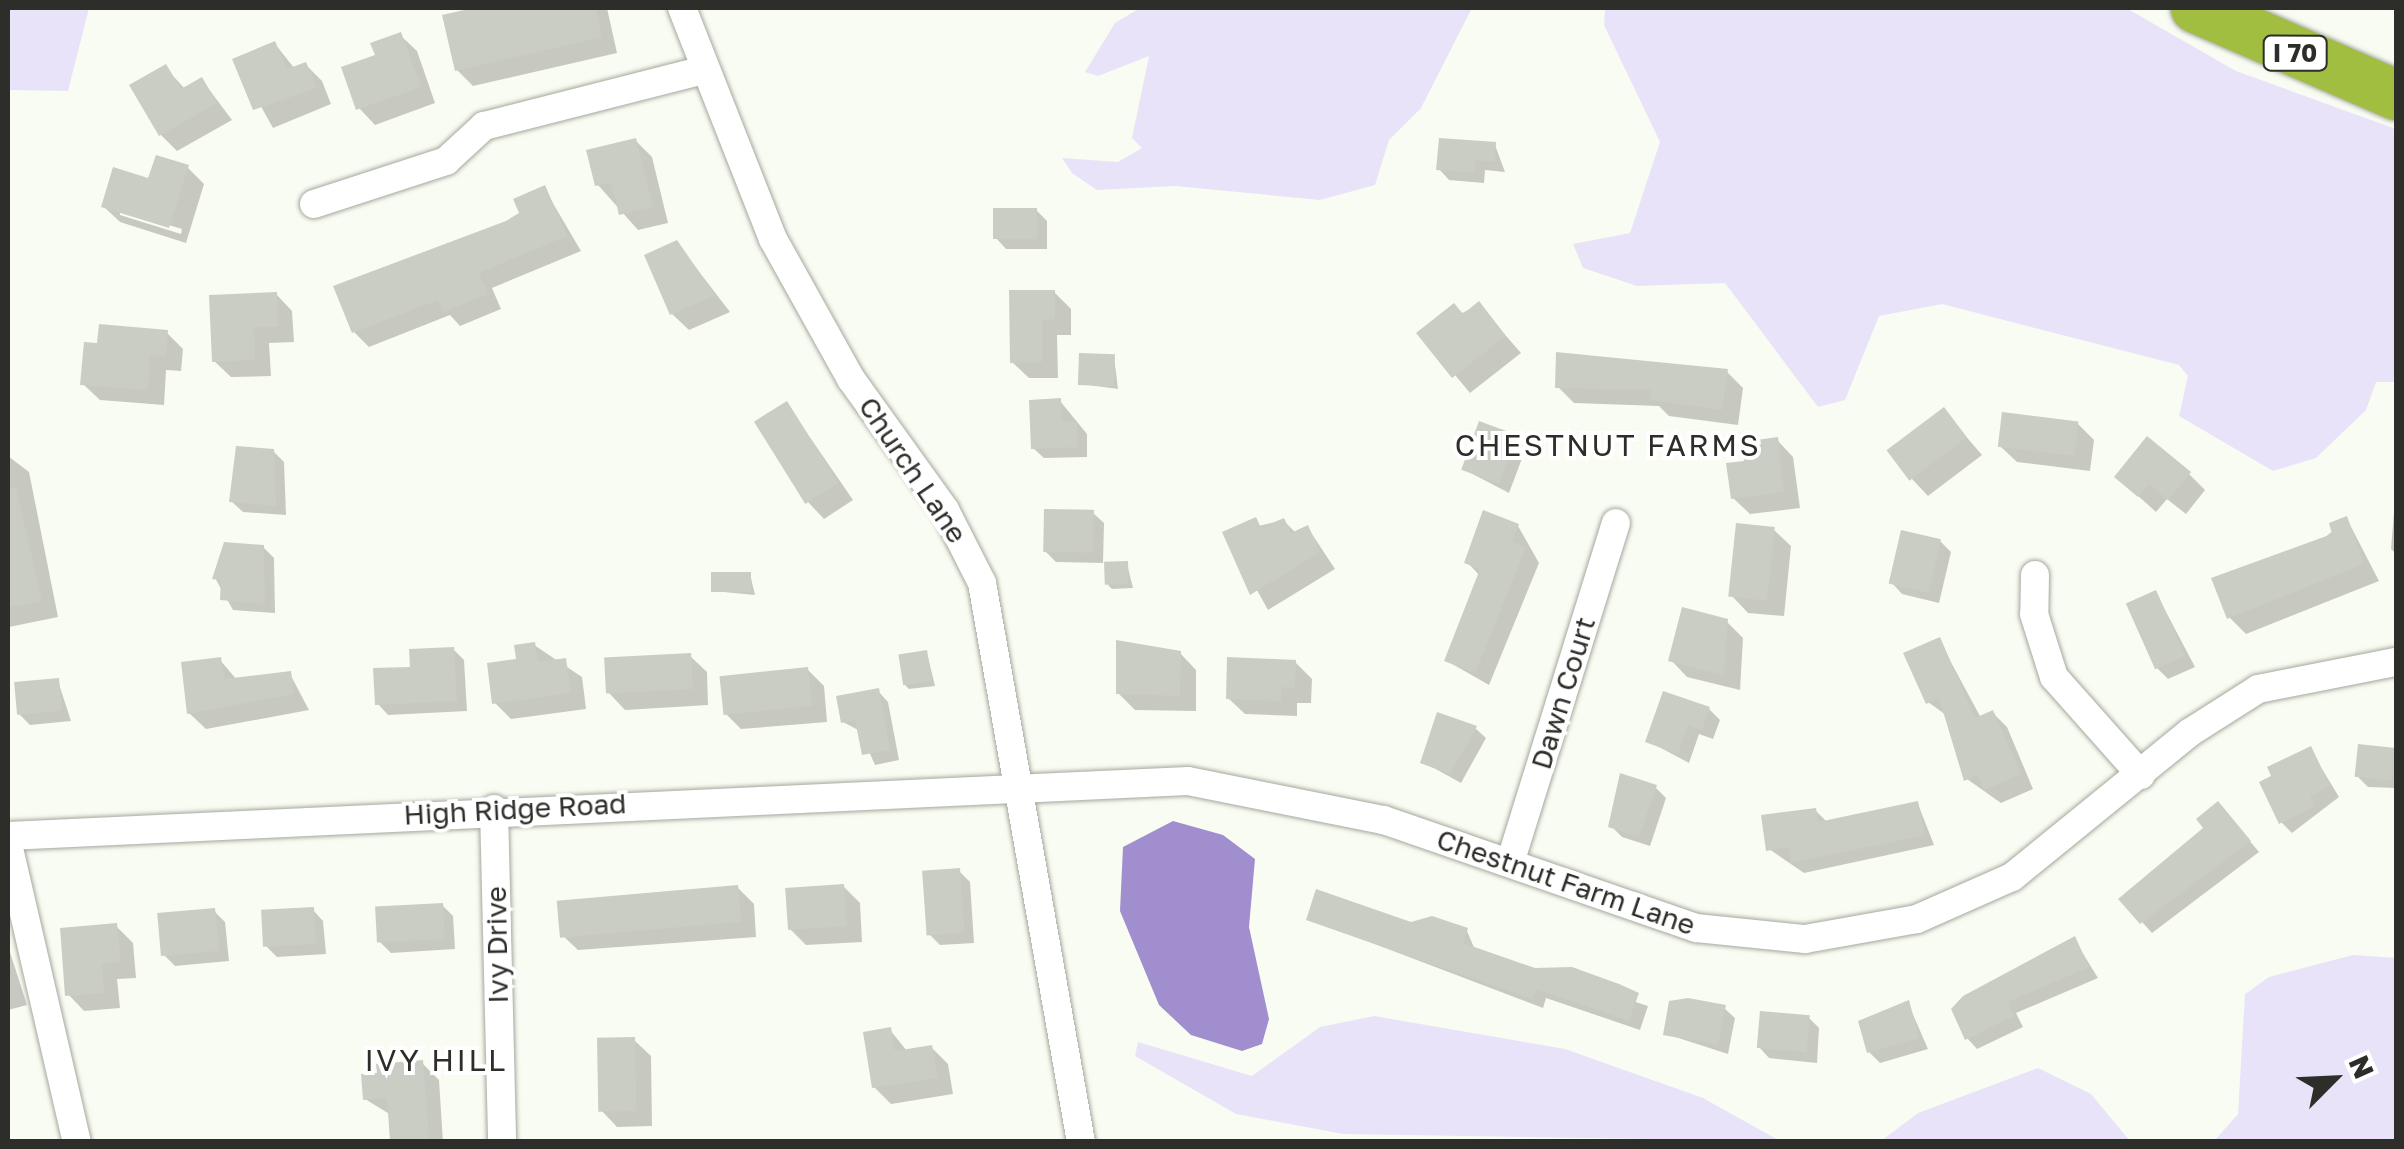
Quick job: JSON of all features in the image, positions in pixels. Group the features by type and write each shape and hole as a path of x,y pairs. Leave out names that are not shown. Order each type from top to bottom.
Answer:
{"highway":[{"name":"I 70","path":"2196,8 2396,95"}],"street":[{"name":"Church Lane","path":"682,8 704,70 817,324 964,540 996,640 1024,786 1081,1142"},
{"path":"314,204 446,161 484,126 704,70"},
{"name":"Dawn Court","path":"1510,863 1616,523"},
{"path":"2035,575 2034,614 2054,677 2140,775"},
{"name":"Chestnut Farm Lane","path":"1024,786 1171,781 1255,789 1510,863 1696,928 1805,939 1865,932 2012,876 2258,689 2396,662"},
{"name":"High Ridge Road","path":"8,836 494,809 1024,786"},
{"name":"Ivy Drive","path":"494,809 502,1142"},
{"path":"8,844 77,1142"}],"shaded area":[{"path":"8,8 89,8 68,91 8,90"},
{"path":"1140,8 1472,8 1421,108 1389,140 1375,185 1320,200 1175,186 1097,190 1072,173 1062,158 1118,162 1142,148 1132,138 1149,56 1098,76 1085,72 1115,23"},
{"path":"1605,8 2126,8 2236,71 2396,129 2396,382 2376,382 2366,410 2316,458 2273,471 2179,416 2188,376 2179,365 1942,304 1879,316 1845,400 1818,407 1725,283 1637,286 1583,268 1573,244 1630,233 1660,142 1604,25"},
{"path":"1173,821 1223,835 1255,859 1249,927 1269,1019 1262,1044 1242,1051 1191,1035 1159,1005 1120,911 1123,847"},
{"path":"2353,955 2396,958 2396,1141 2214,1141 2238,1114 2245,994 2269,977"},
{"path":"1374,1016 1565,1049 1703,1098 1780,1141 1343,1134 1236,1114 1135,1056 1138,1042 1252,1076 1320,1027"},
{"path":"2038,1068 2091,1094 2130,1141 1881,1141 1918,1113"}],"building":[{"path":"473,8 596,8 602,37 455,71 442,15"},
{"path":"401,32 421,87 356,110 341,67 375,55 370,43"},
{"path":"275,41 287,69 306,62 317,88 253,110 232,59"},
{"path":"166,64 181,89 202,77 217,103 159,136 129,85"},
{"path":"636,138 653,207 619,215 611,183 595,186 586,150"},
{"path":"1439,138 1496,142 1495,162 1476,160 1474,173 1436,170"},
{"path":"156,155 189,165 169,228 101,207 113,167 148,178"},
{"path":"545,185 567,236 479,273 488,294 443,312 438,300 352,333 333,286 506,221 519,213 513,199"},
{"path":"993,208 1037,208 1037,239 993,239"},
{"path":"677,240 715,295 670,315 644,255"},
{"path":"1009,290 1055,290 1055,319 1042,320 1042,362 1010,363"},
{"path":"277,292 278,327 254,327 255,360 212,362 209,295"},
{"path":"1479,301 1506,336 1452,378 1416,333 1454,303 1463,314"},
{"path":"99,324 168,330 166,356 150,355 148,390 80,385 84,342 97,343"},
{"path":"1556,352 1728,369 1722,410 1650,400 1651,390 1555,388"},
{"path":"1079,353 1115,354 1114,386 1078,385"},
{"path":"1061,398 1062,422 1077,421 1078,447 1031,449 1029,400"},
{"path":"787,401 838,483 805,504 754,422"},
{"path":"1944,407 1967,437 1909,481 1886,450"},
{"path":"2002,412 2078,421 2074,456 1998,447"},
{"path":"1479,421 1517,435 1499,484 1461,470"},
{"path":"2147,436 2191,472 2168,500 2149,484 2138,497 2114,477"},
{"path":"1778,437 1784,492 1731,499 1726,463 1744,461 1742,442"},
{"path":"236,446 274,449 276,506 229,502"},
{"path":"16,487 42,601 8,608 8,488"},
{"path":"1044,509 1094,510 1093,553 1043,552"},
{"path":"1483,510 1519,524 1512,542 1526,547 1475,673 1444,661 1480,569 1464,563"},
{"path":"2347,516 2364,564 2227,619 2211,578 2332,534 2329,523"},
{"path":"1256,517 1261,528 1284,518 1291,533 1308,525 1320,552 1250,595 1222,532"},
{"path":"1736,523 1775,527 1767,601 1728,597"},
{"path":"1901,530 1941,539 1929,593 1889,584"},
{"path":"224,542 264,545 265,604 220,600 221,580 212,579"},
{"path":"1128,561 1129,584 1105,585 1104,562"},
{"path":"711,572 751,572 751,592 711,592"},
{"path":"2156,590 2185,656 2155,669 2126,603"},
{"path":"1682,607 1728,619 1724,675 1668,661"},
{"path":"1940,637 1975,718 1993,710 2021,774 1984,790 1978,775 1964,781 1939,698 1926,704 1903,653"},
{"path":"1116,640 1181,651 1180,696 1116,694"},
{"path":"535,642 538,662 566,658 571,693 492,704 487,663 516,659 514,645"},
{"path":"454,647 457,701 375,705 373,668 410,667 409,649"},
{"path":"927,650 932,681 903,685 898,655"},
{"path":"691,653 693,689 606,694 604,658"},
{"path":"221,657 224,679 291,671 294,694 187,714 181,662"},
{"path":"1227,657 1296,660 1295,688 1282,687 1281,701 1226,699"},
{"path":"808,667 812,706 724,715 719,676"},
{"path":"59,678 62,711 17,715 14,682"},
{"path":"879,688 890,750 862,755 855,720 841,723 836,696"},
{"path":"1663,691 1710,707 1702,730 1688,725 1678,754 1645,742"},
{"path":"1437,712 1477,726 1450,774 1420,763"},
{"path":"2358,744 2396,748 2392,781 2355,777"},
{"path":"2311,746 2330,786 2310,796 2315,806 2279,824 2259,782 2271,776 2267,767"},
{"path":"1620,773 1657,785 1639,837 1608,827"},
{"path":"1918,801 1925,835 1791,863 1789,847 1766,851 1761,815 1816,808 1818,822"},
{"path":"2218,801 2251,841 2140,924 2118,899 2203,828 2196,819"},
{"path":"960,868 965,933 927,935 922,871"},
{"path":"844,884 847,926 788,930 785,888"},
{"path":"738,885 741,922 560,938 557,901"},
{"path":"1316,889 1411,922 1432,916 1468,928 1463,943 1535,968 1572,967 1619,984 1639,993 1629,1021 1536,989 1532,999 1306,920"},
{"path":"443,903 445,939 377,943 375,907"},
{"path":"314,907 316,944 263,947 261,910"},
{"path":"215,908 219,951 161,956 157,913"},
{"path":"117,923 121,962 102,964 104,993 65,996 60,928"},
{"path":"2075,936 2089,967 2008,1002 2014,1016 1965,1040 1951,1009 1963,996"},
{"path":"1688,998 1726,1005 1718,1045 1663,1035 1669,1001"},
{"path":"1909,1000 1919,1038 1867,1053 1858,1021"},
{"path":"1760,1011 1810,1015 1807,1052 1757,1048"},
{"path":"891,1027 895,1051 932,1045 938,1078 872,1088 863,1032"},
{"path":"635,1037 636,1111 598,1112 597,1038"},
{"path":"423,1060 429,1140 390,1142 387,1098 363,1100 361,1074 377,1073 376,1064"}],"district":[{"name":"CHESTNUT FARMS","path":"1608,445"},
{"name":"IVY HILL","path":"436,1060"}]}
